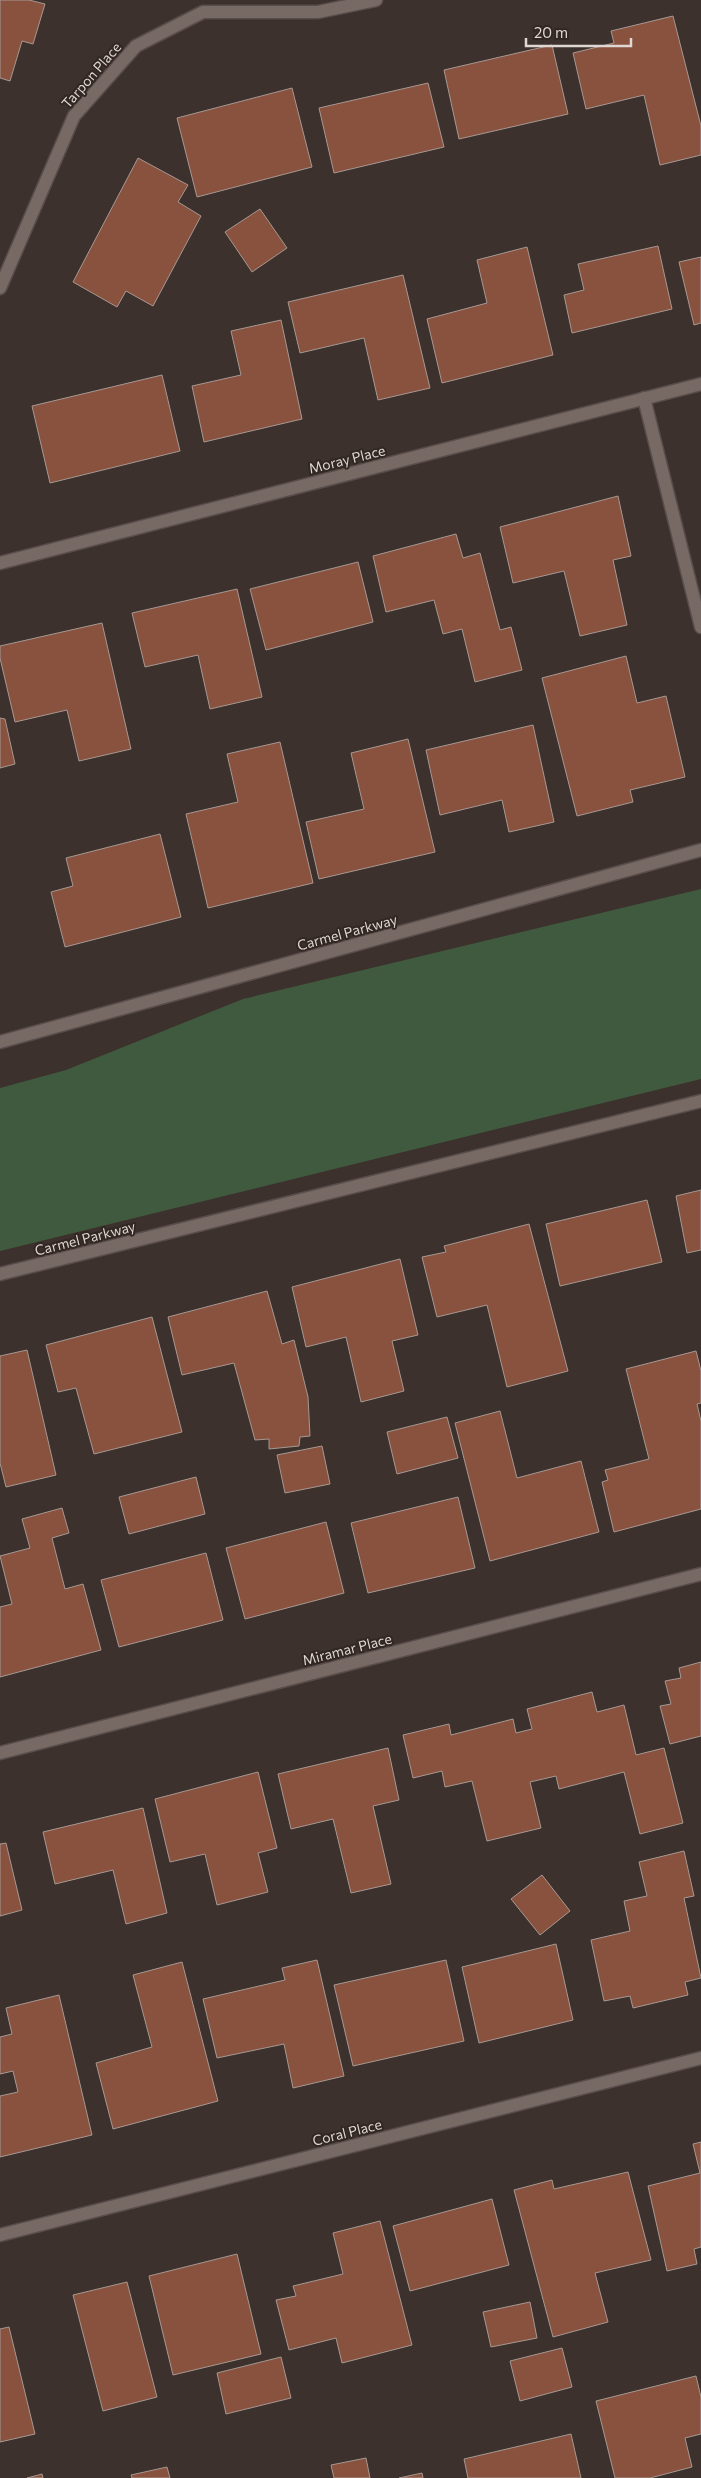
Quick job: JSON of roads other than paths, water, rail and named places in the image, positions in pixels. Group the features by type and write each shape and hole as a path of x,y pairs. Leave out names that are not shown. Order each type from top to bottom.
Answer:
{"street":[{"path":"202,6 318,12 376,0"},
{"name":"Tarpon Place","path":"0,288 74,116 136,46 202,6"},
{"name":"Moray Place","path":"0,563 701,384"},
{"path":"644,398 701,627"},
{"name":"Carmel Parkway","path":"0,1042 701,850"},
{"name":"Carmel Parkway","path":"0,1274 701,1101"},
{"name":"Miramar Place","path":"0,1752 701,1574"},
{"name":"Coral Place","path":"0,2236 701,2058"}]}
